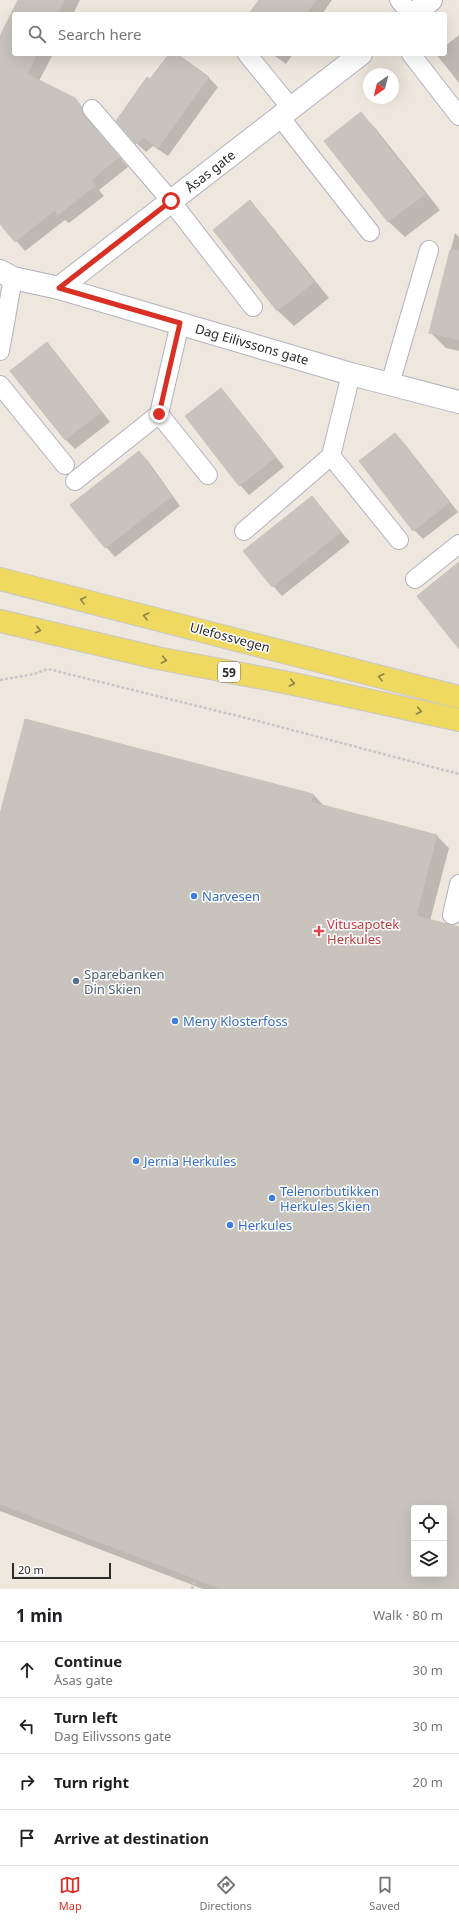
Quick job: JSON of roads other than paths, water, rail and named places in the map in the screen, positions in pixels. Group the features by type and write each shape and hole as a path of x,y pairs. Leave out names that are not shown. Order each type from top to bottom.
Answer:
{"main road":[{"name":"Ulefossvegen","path":"0,579 459,697"},
{"name":"59","path":"0,621 157,658 289,683 459,720"}],"street":[{"path":"415,12 431,0"},
{"name":"Åsas gate","path":"59,288 358,56"},
{"name":"Dag Eilivssons gate","path":"7,274 180,323 351,374 459,402"}],"lane":[{"path":"399,0 410,12"},
{"path":"248,56 285,112 370,232"},
{"path":"413,56 459,116"},
{"path":"92,109 171,201 253,307"},
{"path":"390,384 429,250"},
{"path":"0,351 7,274"},
{"path":"75,481 159,414 180,323"},
{"path":"244,531 331,456 351,374"},
{"path":"0,385 65,465"},
{"path":"159,414 208,475"},
{"path":"331,456 399,540"},
{"path":"415,579 459,544"},
{"path":"452,915 459,884"}],"place":[{"name":"Narvesen","path":"194,896"},
{"name":"Vitusapotek Herkules","path":"319,931"},
{"name":"Sparebanken Din Skien","path":"76,981"},
{"name":"Meny Klosterfoss","path":"175,1021"},
{"name":"Jernia Herkules","path":"136,1161"},
{"name":"Telenorbutikken Herkules Skien","path":"272,1198"},
{"name":"Herkules","path":"230,1225"}]}
